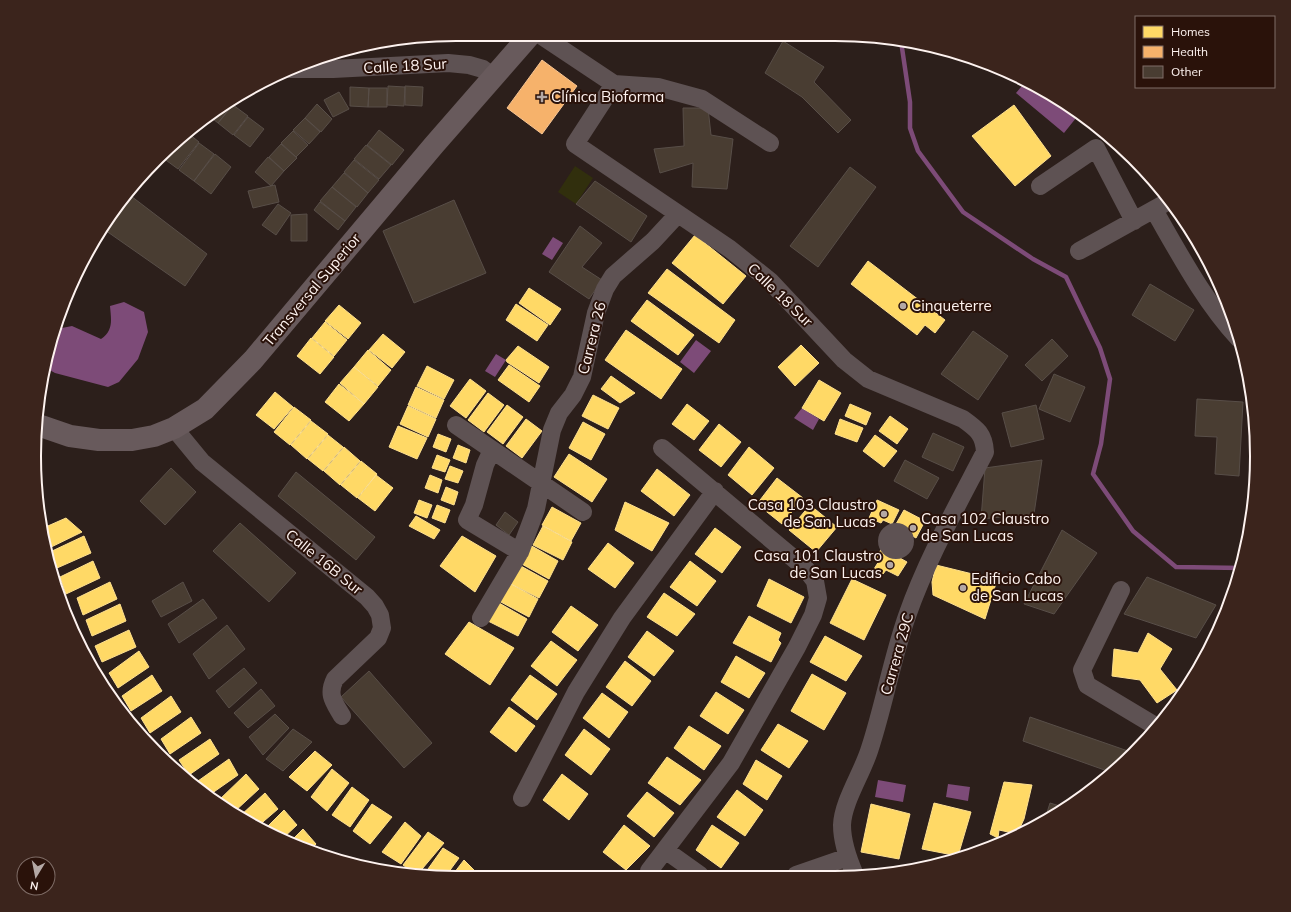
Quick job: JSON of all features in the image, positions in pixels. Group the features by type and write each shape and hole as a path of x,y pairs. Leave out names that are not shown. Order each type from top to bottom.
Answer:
{"main road":[{"name":"Transversal Superior","path":"42,426 70,436 100,440 132,440 154,436 174,428 205,409 253,360 525,41"}],"street":[{"path":"550,41 614,84 658,87 702,99 770,144"},
{"name":"Calle 18 Sur","path":"307,69 448,63 469,65 483,69 494,76"},
{"name":"Calle 18 Sur","path":"614,84 575,144 730,249 770,281 844,360 868,378 963,419 976,428 984,441"},
{"path":"1040,186 1096,148 1134,221"},
{"path":"1079,250 1165,204"},
{"path":"1154,210 1204,295 1230,329"},
{"name":"Carrera 26","path":"481,618 520,552 536,509 552,430 559,413 573,395 582,377 596,313 605,289 613,276 653,241 678,214"},
{"path":"456,425 583,512"},
{"name":"Calle 16B Sur","path":"174,428 202,462 367,597 380,615 382,628 378,638 335,679 331,688 332,698 342,716"},
{"name":"Carrera 29C","path":"853,870 843,840 842,824 846,805 870,748 907,617 928,564 985,452 984,441"},
{"path":"649,871 731,763 800,641 813,615 818,598 815,581 805,568 662,448"},
{"path":"492,450 485,465 474,505 467,520 520,552"},
{"path":"522,798 576,692 618,625 715,491"},
{"path":"901,548 928,564"},
{"path":"1121,590 1082,670 1087,685 1152,724"},
{"path":"665,850 693,871"},
{"path":"808,871 848,857"}],"shaded area":[{"path":"1022,86 1076,118 1064,133 1016,93"},
{"path":"575,166 593,178 576,204 558,192"},
{"path":"553,237 563,243 552,260 542,254"},
{"path":"124,302 144,312 148,332 138,359 119,382 108,387 55,373 50,370 61,328 72,326 101,339 110,328 110,306"},
{"path":"696,340 711,351 694,373 680,362"},
{"path":"496,354 506,360 495,377 485,371"},
{"path":"802,408 819,419 813,430 794,418"},
{"path":"878,780 906,785 903,802 875,797"},
{"path":"948,784 970,787 968,801 946,797"}],"building: Homes":[{"path":"1014,105 1051,156 1015,186 972,136"},
{"path":"695,235 746,276 723,304 672,263"},
{"name":"Cinqueterre","path":"868,261 945,320 935,333 925,325 917,335 851,284"},
{"path":"667,269 735,320 719,343 648,293"},
{"path":"529,288 561,309 550,325 519,303"},
{"path":"647,300 694,335 678,355 631,321"},
{"path":"516,304 548,325 537,341 506,320"},
{"path":"339,305 361,323 348,339 325,321"},
{"path":"325,322 347,340 334,356 312,338"},
{"path":"626,330 682,369 661,399 605,360"},
{"path":"383,334 405,352 392,368 369,350"},
{"path":"311,338 334,357 320,374 297,356"},
{"path":"801,345 819,363 795,386 778,367"},
{"path":"518,346 549,367 539,383 507,362 506,360"},
{"path":"368,350 391,370 378,386 354,367"},
{"path":"509,365 540,386 529,402 498,380"},
{"path":"427,366 454,380 444,399 417,386"},
{"path":"354,367 378,387 364,404 340,383"},
{"path":"611,376 635,393 620,403 601,389"},
{"path":"470,379 486,391 466,418 450,406"},
{"path":"819,380 841,393 824,421 802,408"},
{"path":"339,384 364,404 349,421 325,402"},
{"path":"416,387 444,400 436,418 408,405"},
{"path":"275,392 293,407 274,429 256,415"},
{"path":"488,393 504,405 484,432 468,420"},
{"path":"593,395 619,408 608,429 582,416"},
{"path":"687,404 709,421 694,440 672,424"},
{"path":"850,404 871,413 866,425 845,416"},
{"path":"507,405 523,417 503,444 487,432"},
{"path":"408,406 436,419 428,437 400,424"},
{"path":"294,407 311,420 290,445 274,432"},
{"path":"890,416 908,429 897,444 879,431"},
{"path":"526,419 542,431 522,458 506,446"},
{"path":"840,419 863,428 857,442 835,434"},
{"path":"311,421 328,434 307,459 291,445"},
{"path":"583,422 605,434 591,460 569,448"},
{"path":"719,424 741,442 721,467 699,450"},
{"path":"398,426 427,438 417,459 389,447"},
{"path":"438,434 451,439 446,452 433,447"},
{"path":"328,435 343,447 323,471 308,459"},
{"path":"875,435 897,451 884,467 863,451"},
{"path":"458,445 470,450 466,463 453,458"},
{"path":"344,447 360,461 340,485 324,471"},
{"path":"749,447 774,468 752,495 728,475"},
{"path":"569,454 607,479 592,502 554,477"},
{"path":"437,455 450,460 445,472 432,468"},
{"path":"361,461 377,474 357,498 341,485"},
{"path":"450,466 463,471 458,483 445,479"},
{"path":"657,469 690,495 674,516 641,491"},
{"path":"376,475 393,488 375,511 358,498"},
{"path":"430,475 442,480 438,493 425,488"},
{"path":"777,478 803,498 782,524 757,504"},
{"path":"446,487 458,492 454,505 441,500"},
{"path":"419,500 432,505 427,518 414,513"},
{"name":"Casa 103 Claustro de San Lucas","path":"877,500 899,510 892,524 883,520 881,523 869,518"},
{"path":"625,502 669,523 652,551 615,530"},
{"path":"437,505 450,510 445,523 432,518"},
{"path":"810,505 837,527 816,552 789,530"},
{"path":"552,507 581,523 571,541 542,525"},
{"name":"Casa 102 Claustro de San Lucas","path":"904,510 925,521 916,538 909,534 910,531 896,524"},
{"path":"416,516 440,530 434,539 409,526"},
{"path":"66,518 82,532 51,547 47,526"},
{"path":"543,526 572,542 563,560 533,545"},
{"path":"715,528 741,547 722,573 695,554"},
{"path":"84,536 91,553 57,568 52,551"},
{"path":"462,536 496,556 475,592 440,566"},
{"path":"608,543 634,563 615,588 588,569"},
{"path":"530,545 558,561 549,579 520,563"},
{"name":"Casa 101 Claustro de San Lucas","path":"882,548 907,562 898,576 886,570 883,574 874,569 879,561 875,559"},
{"path":"93,561 100,578 66,594 60,577"},
{"path":"690,561 716,581 697,606 670,587"},
{"path":"519,565 548,581 539,598 509,583"},
{"name":"Edificio Cabo de San Lucas","path":"936,565 997,580 985,619 933,595 932,582"},
{"path":"769,579 804,597 791,623 757,606"},
{"path":"852,579 886,595 864,640 830,623"},
{"path":"110,582 117,599 83,615 77,598"},
{"path":"509,583 538,599 529,617 499,601"},
{"path":"664,593 695,614 677,636 647,617"},
{"path":"499,603 527,619 518,636 488,621"},
{"path":"120,604 126,621 92,636 86,620"},
{"path":"571,606 598,625 578,651 552,632"},
{"path":"749,616 781,633 778,640 781,643 771,662 733,643"},
{"path":"469,622 514,648 490,685 445,654"},
{"path":"129,630 136,647 102,662 95,646"},
{"path":"647,631 674,651 654,676 628,657"},
{"path":"1148,633 1172,649 1160,669 1177,690 1157,703 1140,680 1112,676 1114,649 1138,653"},
{"path":"825,636 862,656 846,681 810,662"},
{"path":"551,641 577,660 557,686 531,666"},
{"path":"139,651 149,667 118,688 109,673"},
{"path":"736,656 765,673 749,698 721,682"},
{"path":"625,661 651,681 632,706 606,687"},
{"path":"812,674 846,693 824,730 791,711"},
{"path":"152,675 162,691 131,711 122,696"},
{"path":"530,675 557,694 537,720 511,700"},
{"path":"716,692 744,710 728,734 700,716"},
{"path":"602,693 628,712 609,738 583,718"},
{"path":"171,696 181,712 150,733 141,718"},
{"path":"509,707 535,726 516,752 490,732"},
{"path":"191,717 201,733 170,754 161,739"},
{"path":"778,724 808,741 789,768 761,750"},
{"path":"689,726 721,746 704,770 674,748"},
{"path":"584,729 610,749 591,775 565,755"},
{"path":"210,739 219,754 190,774 179,760"},
{"path":"315,751 332,765 307,791 289,777"},
{"path":"667,757 701,780 680,805 648,783"},
{"path":"229,759 238,775 213,792 198,781"},
{"path":"756,760 782,776 767,800 743,784"},
{"path":"332,769 349,783 327,811 311,797"},
{"path":"246,774 259,789 238,809 221,798"},
{"path":"562,774 588,794 569,820 543,800"},
{"path":"1004,782 1032,785 1024,819 1020,827 1009,832 999,830 997,838 990,834"},
{"path":"352,787 369,800 350,827 332,815"},
{"path":"737,790 763,810 745,836 717,817"},
{"path":"647,792 674,813 654,837 627,816"},
{"path":"265,793 278,809 262,823 244,812"},
{"path":"934,803 971,812 959,852 950,854 922,849"},
{"path":"372,804 392,817 370,844 353,831"},
{"path":"871,804 910,814 899,859 861,852"},
{"path":"284,810 297,825 287,835 268,826"},
{"path":"405,822 421,836 401,864 382,852"},
{"path":"624,825 650,846 626,870 603,852"},
{"path":"712,825 739,843 721,868 696,850"},
{"path":"303,829 316,844 314,846 294,838"},
{"path":"428,832 444,843 422,869 406,868 403,865"},
{"path":"443,848 459,858 450,871 427,870"},
{"path":"464,860 475,871 456,871"}],"building: Health":[{"name":"Clínica Bioforma","path":"542,60 577,86 542,134 507,108"}],"building: Other":[{"path":"783,41 824,67 814,82 851,120 838,133 802,97 765,73"},
{"path":"388,86 405,87 404,106 387,105"},
{"path":"405,86 423,87 422,106 405,105"},
{"path":"350,87 369,88 368,107 350,106"},
{"path":"369,88 387,88 387,107 368,107"},
{"path":"339,92 349,109 333,117 324,100"},
{"path":"317,104 332,119 321,132 305,118"},
{"path":"234,106 248,116 233,135 218,123"},
{"path":"230,108 218,123 213,119"},
{"path":"683,108 708,108 711,135 733,139 727,189 692,187 693,163 660,173 654,149 684,146"},
{"path":"248,117 264,129 250,147 234,135"},
{"path":"305,118 320,132 309,144 293,130"},
{"path":"379,130 404,150 392,165 367,145"},
{"path":"293,131 308,145 296,157 281,143"},
{"path":"192,136 199,142 178,169 166,160"},
{"path":"199,143 214,154 194,181 179,170"},
{"path":"281,144 297,158 284,171 269,157"},
{"path":"366,145 391,165 379,179 354,159"},
{"path":"215,154 231,167 211,194 194,181"},
{"path":"268,157 284,171 271,186 255,172"},
{"path":"354,160 379,180 368,193 344,172"},
{"path":"850,167 876,187 818,267 790,246"},
{"path":"344,173 368,193 357,207 332,187"},
{"path":"595,181 647,216 631,242 576,204"},
{"path":"275,185 279,202 253,208 248,191"},
{"path":"332,187 356,207 345,221 320,201"},
{"path":"132,197 207,254 185,286 107,232"},
{"path":"454,200 486,273 414,303 383,231"},
{"path":"320,202 345,221 338,230 314,210"},
{"path":"278,204 291,213 276,235 262,225"},
{"path":"307,214 307,241 291,241 291,215"},
{"path":"580,226 602,243 582,267 602,280 589,299 549,272"},
{"path":"1150,284 1194,310 1175,341 1132,315"},
{"path":"973,331 1008,356 978,400 941,374"},
{"path":"1052,339 1068,356 1042,381 1025,365"},
{"path":"1054,374 1085,387 1070,422 1039,409"},
{"path":"1197,399 1243,402 1239,476 1215,474 1217,437 1195,436"},
{"path":"1036,405 1044,439 1011,447 1002,413"},
{"path":"933,433 964,447 953,471 922,457"},
{"path":"905,460 939,478 927,499 894,481"},
{"path":"1042,460 1034,514 981,519 985,468"},
{"path":"171,468 196,492 165,525 140,501"},
{"path":"296,472 375,537 356,560 278,496"},
{"path":"505,512 518,522 509,535 496,525"},
{"path":"240,523 296,573 269,602 213,551"},
{"path":"1062,530 1097,553 1054,614 1024,604"},
{"path":"1147,577 1216,605 1196,638 1124,614"},
{"path":"183,582 192,601 161,617 152,601"},
{"path":"203,599 217,618 179,643 168,624"},
{"path":"227,625 245,649 209,679 193,654"},
{"path":"244,668 257,683 229,708 216,691"},
{"path":"369,671 432,743 404,768 341,697"},
{"path":"261,689 275,706 248,728 234,713"},
{"path":"275,714 289,728 263,755 249,737"},
{"path":"1030,717 1127,750 1106,770 1023,741"},
{"path":"293,729 312,742 283,771 266,759"},
{"path":"1050,803 1058,806 1047,812"}],"waterway":[{"path":"902,47 910,102 910,128 918,151 963,212 1033,259 1066,277 1100,348 1110,379 1101,444 1093,474 1133,531 1176,567 1234,568"}],"place":[{"name":"Clínica Bioforma","path":"542,97"},
{"name":"Cinqueterre","path":"903,306"},
{"name":"Casa 103 Claustro de San Lucas","path":"884,514"},
{"name":"Casa 102 Claustro de San Lucas","path":"913,528"},
{"name":"Casa 101 Claustro de San Lucas","path":"890,565"},
{"name":"Edificio Cabo de San Lucas","path":"963,588"}]}
